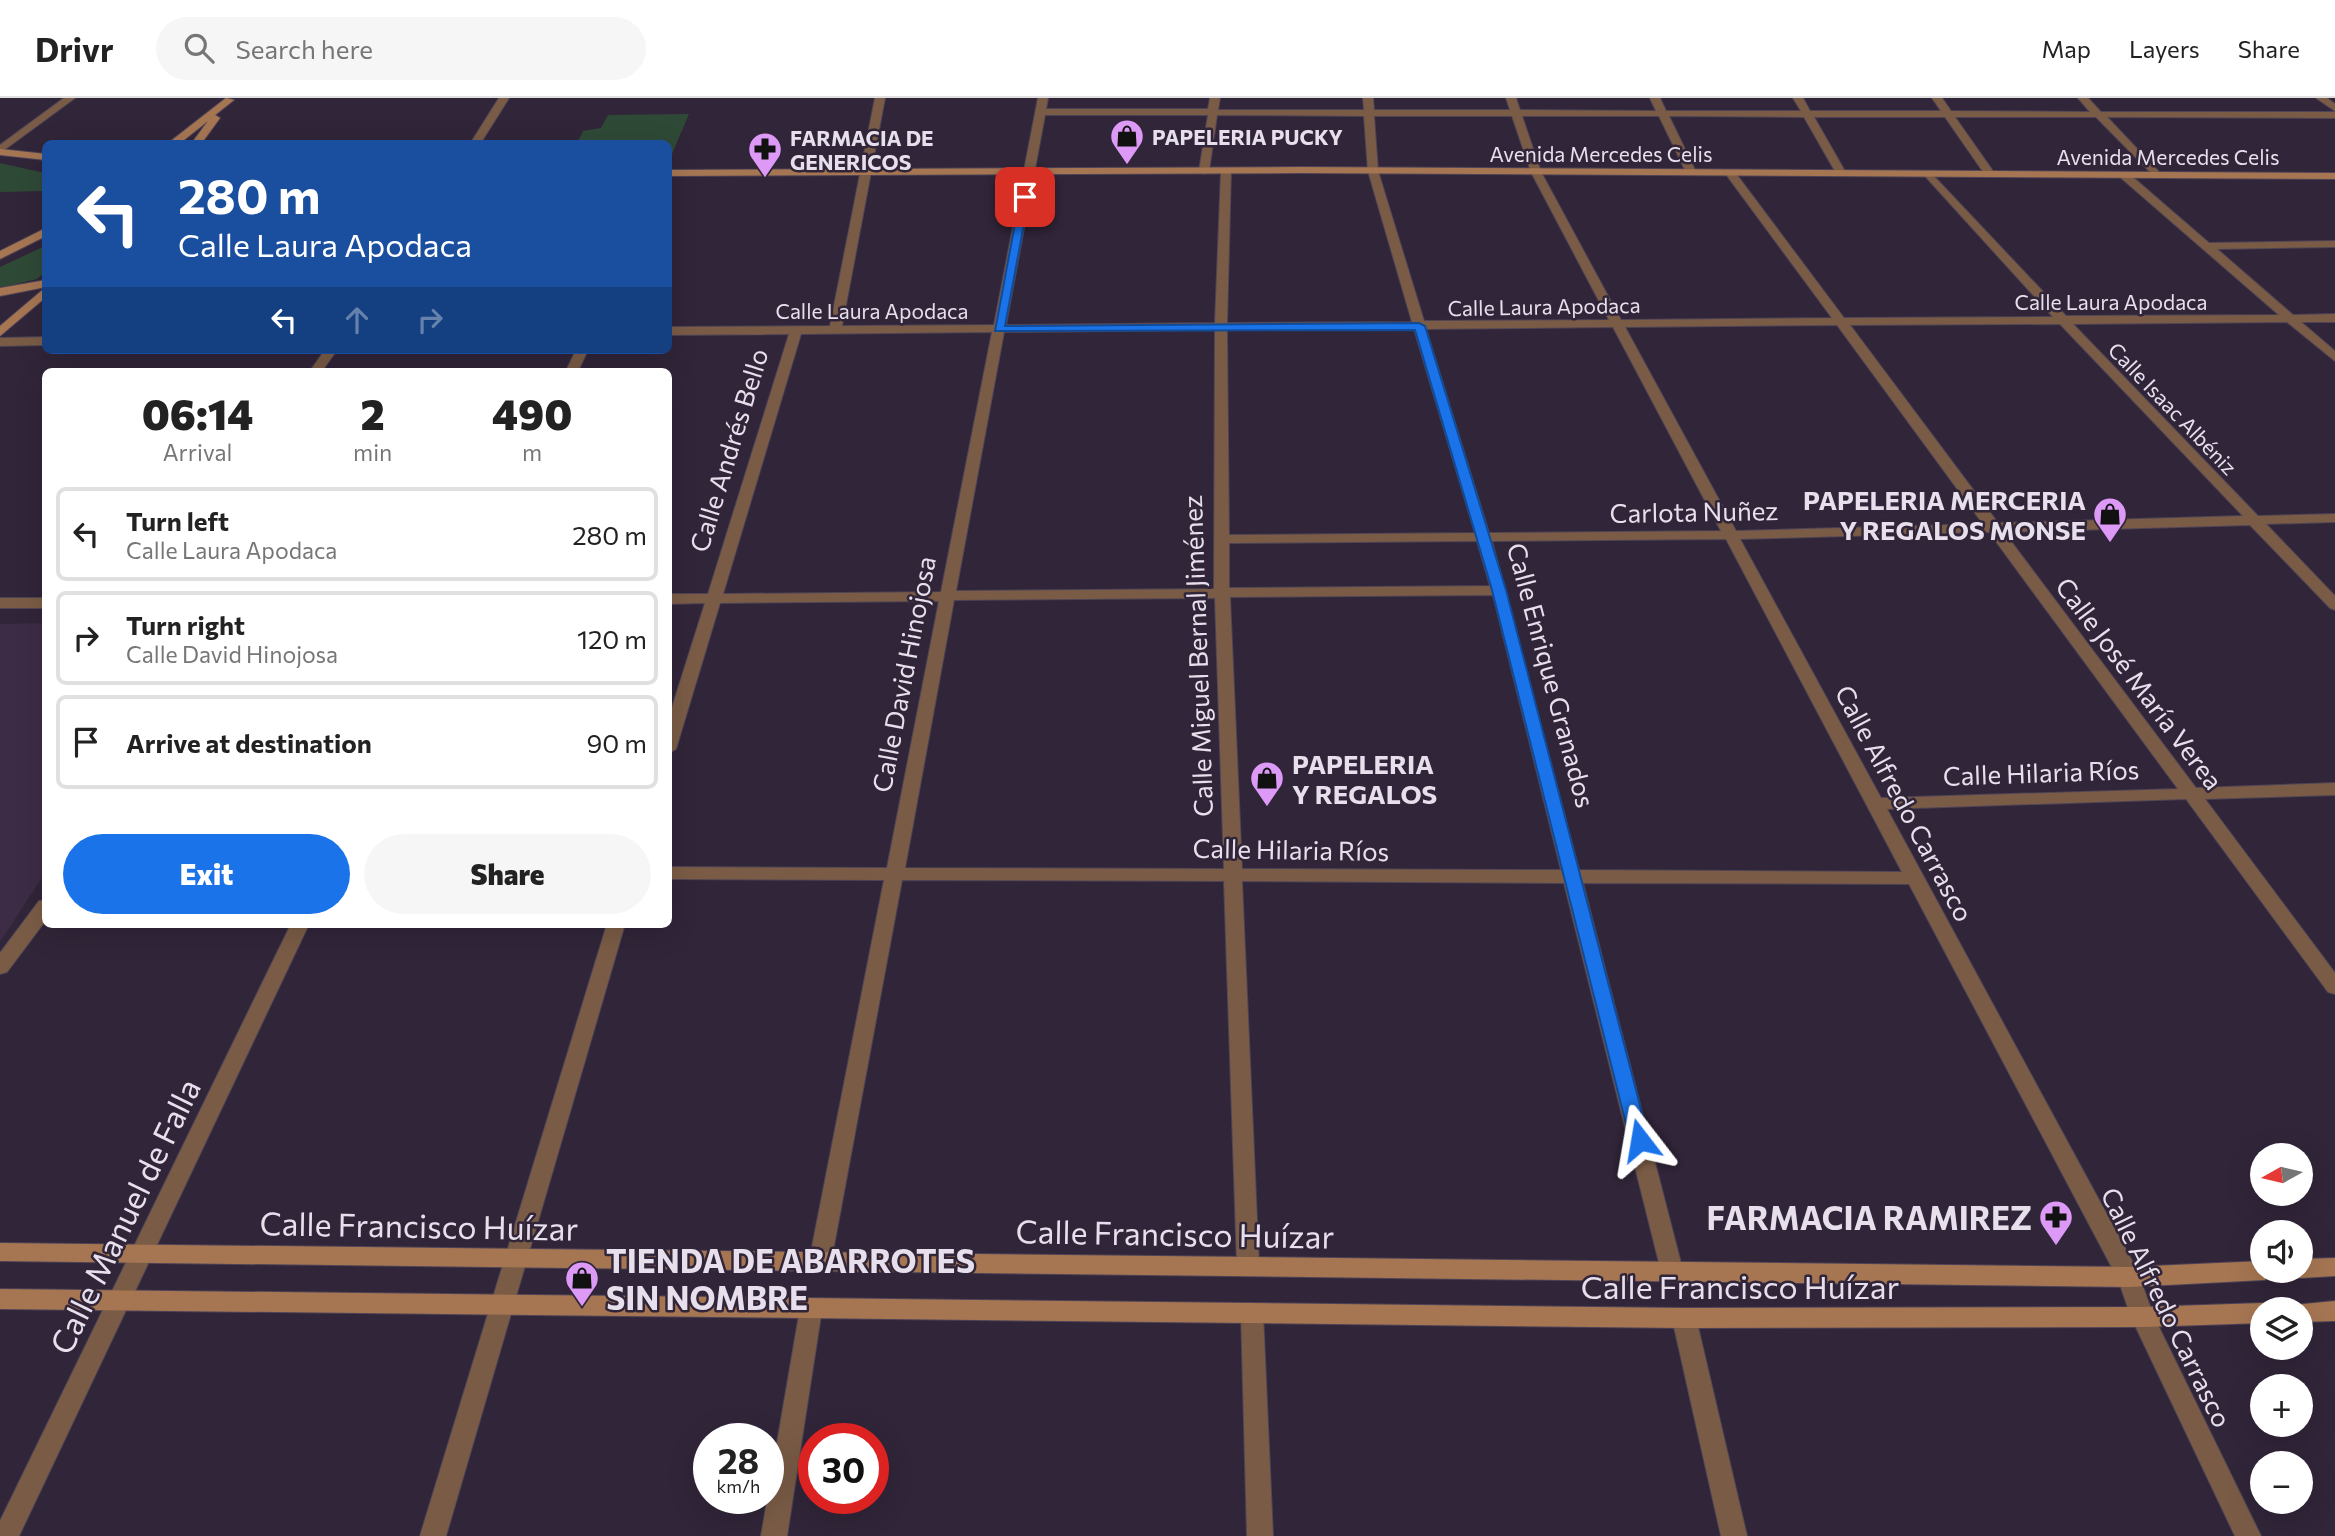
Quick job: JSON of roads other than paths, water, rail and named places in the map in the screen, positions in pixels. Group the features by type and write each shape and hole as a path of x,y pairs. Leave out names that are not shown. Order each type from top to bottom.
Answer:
{"street":[{"path":"0,151 70,98"},
{"path":"478,140 504,98"},
{"path":"835,330 880,98"},
{"path":"1204,171 1215,98"},
{"name":"Calle Alfredo Carrasco","path":"1511,98 1536,172 2129,1277 2143,1317 2248,1536"},
{"path":"1655,98 1691,172"},
{"path":"1798,98 1841,173"},
{"path":"1937,98 1990,174"},
{"path":"2083,98 2157,175"},
{"path":"2321,98 2335,108"},
{"path":"177,140 230,99"},
{"path":"199,140 230,99"},
{"path":"1042,105 1213,111 1368,104 1514,112 2335,115"},
{"name":"Calle Enrique Granados","path":"1368,104 1373,171 1485,538 1575,878 1672,1271"},
{"name":"Calle David Hinojosa","path":"820,1262 1042,105"},
{"path":"0,151 42,156"},
{"name":"Avenida Mercedes Celis","path":"672,173 1226,170 2335,176"},
{"name":"Calle Miguel Bernal Jiménez","path":"1226,170 1221,329 1222,595 1235,875 1248,1265"},
{"name":"Calle José María Verea","path":"1730,173 2335,987"},
{"name":"Calle Isaac Albéniz","path":"1929,174 2063,320 2335,605"},
{"path":"2124,175 2335,357"},
{"path":"0,256 42,233"},
{"path":"2206,246 2335,244"},
{"path":"0,292 42,284"},
{"path":"2,326 42,293"},
{"name":"Calle Laura Apodaca","path":"672,331 1221,329 2335,318"},
{"name":"Calle Andrés Bello","path":"672,736 796,330"},
{"path":"0,342 42,341"},
{"name":"Carlota Nuñez","path":"1221,539 1733,535 2335,518"},
{"path":"672,599 1499,590"},
{"path":"0,603 42,603"},
{"name":"Calle Hilaria Ríos","path":"1875,804 2335,789"},
{"name":"Calle Hilaria Ríos","path":"672,873 1914,878"},
{"path":"0,967 42,911"},
{"name":"Calle Manuel de Falla","path":"6,1536 298,928"},
{"path":"433,1536 614,928"},
{"name":"Calle Francisco Huízar","path":"0,1252 2129,1277 2250,1271"},
{"path":"2313,1268 2335,1267"},
{"name":"Calle Francisco Huízar","path":"0,1299 1684,1318 2143,1317 2250,1313"},
{"path":"774,1536 811,1309"},
{"path":"2313,1312 2335,1311"},
{"path":"1252,1313 1260,1536"},
{"path":"1684,1318 1734,1536"}],"place":[{"name":"PAPELERIA PUCKY","path":"1127,166"},
{"name":"FARMACIA DE GENERICOS","path":"765,179"},
{"name":"PAPELERIA MERCERIA Y REGALOS MONSE","path":"2110,544"},
{"name":"PAPELERIA Y REGALOS","path":"1267,808"},
{"name":"FARMACIA RAMIREZ","path":"2056,1247"},
{"name":"TIENDA DE ABARROTES SIN NOMBRE","path":"582,1308"}]}
